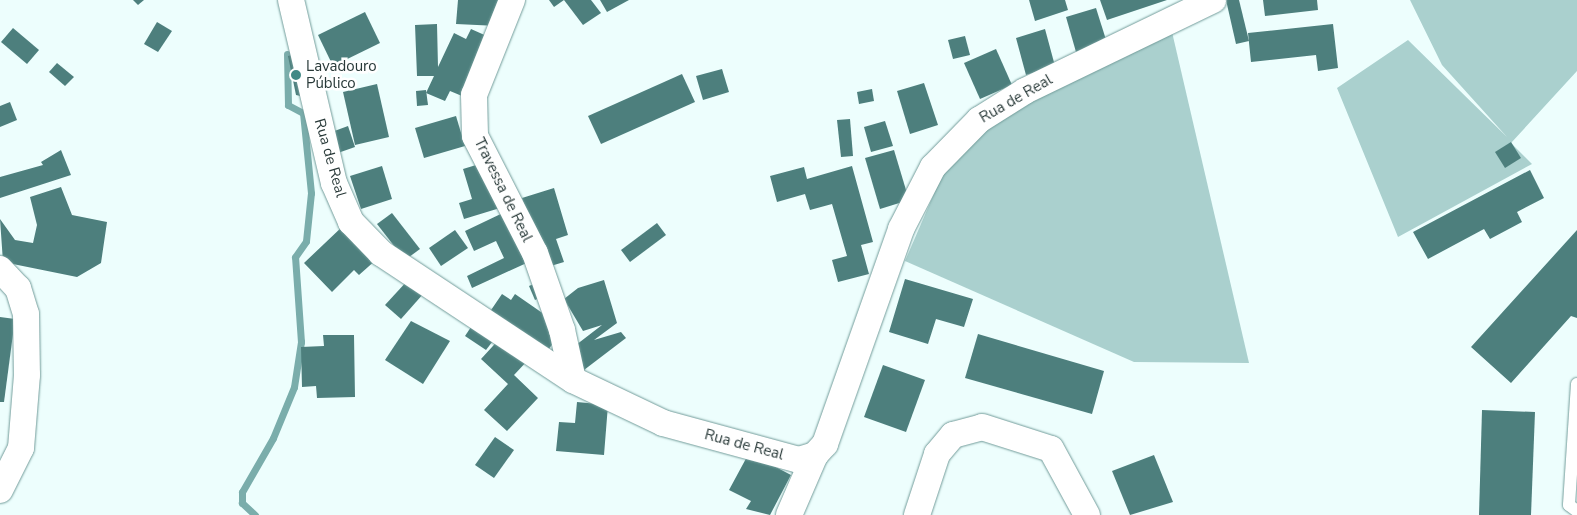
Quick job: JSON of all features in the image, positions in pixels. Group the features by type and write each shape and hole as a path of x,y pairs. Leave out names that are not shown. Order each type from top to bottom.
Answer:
{"street":[{"name":"Travessa de Real","path":"512,0 474,95 474,136 535,253 562,330 573,380"},
{"name":"Rua de Real","path":"292,1 334,183 351,222 381,254 573,380 664,423 799,460 814,455 826,444 901,229 933,167 978,120 1025,91 1213,0"},
{"path":"0,269 18,288 26,314 27,375 21,448 0,490"},
{"path":"917,515 937,454 953,435 982,427 1051,449 1087,515"},
{"path":"789,515 814,455"}],"lane":[{"path":"1577,384 1569,505 1577,510"}],"shaded area":[{"path":"1410,0 1577,0 1577,71 1511,143 1532,164 1398,237 1337,88 1408,40 1507,137 1442,65"},
{"path":"1172,32 1249,363 1134,362 905,261 946,166 1009,107"}],"building":[{"path":"133,0 144,0 138,5"},
{"path":"458,0 499,0 498,26 456,24"},
{"path":"549,0 564,0 554,7"},
{"path":"564,0 591,0 601,13 583,25"},
{"path":"600,0 629,0 607,12"},
{"path":"1029,0 1065,0 1068,10 1035,21"},
{"path":"1100,0 1167,0 1107,20"},
{"path":"1226,0 1239,0 1249,41 1236,44"},
{"path":"1263,0 1317,0 1318,10 1265,16"},
{"path":"1096,8 1107,43 1076,52 1066,17"},
{"path":"365,12 380,43 333,66 318,35"},
{"path":"157,22 172,31 158,52 144,44"},
{"path":"437,24 438,67 454,33 466,39 471,29 489,37 462,96 450,91 445,101 426,93 434,76 417,76 415,25"},
{"path":"1333,24 1338,68 1318,71 1316,55 1251,62 1248,33"},
{"path":"13,28 39,50 27,64 1,42"},
{"path":"1045,29 1055,66 1026,75 1016,38"},
{"path":"965,36 970,55 953,59 948,40"},
{"path":"996,49 1012,85 980,99 964,63"},
{"name":"Lavadouro Público","path":"296,54 305,97 296,95 288,56"},
{"path":"57,63 74,77 65,86 49,72"},
{"path":"722,69 729,92 703,100 696,76"},
{"path":"682,74 695,102 601,144 588,116"},
{"path":"924,83 938,125 910,134 897,91"},
{"path":"377,84 389,137 355,145 343,92"},
{"path":"872,89 874,101 859,104 857,92"},
{"path":"426,90 428,105 417,106 416,91"},
{"path":"10,102 17,120 0,127 0,106"},
{"path":"456,116 465,146 424,158 415,128"},
{"path":"850,119 853,156 841,157 837,120"},
{"path":"885,121 893,146 871,152 864,127"},
{"path":"348,126 355,147 335,154 329,133"},
{"path":"1511,142 1521,158 1505,168 1495,152"},
{"path":"61,150 71,175 0,198 0,177 43,165 41,162"},
{"path":"894,150 909,200 880,209 865,158"},
{"path":"486,162 500,208 464,219 459,203 472,199 463,169"},
{"path":"382,166 392,199 361,209 350,176"},
{"path":"852,166 873,242 861,245 869,274 838,282 832,260 847,256 832,204 810,210 805,194 777,202 770,176 804,167 807,179"},
{"path":"1530,170 1544,198 1517,212 1522,222 1490,239 1484,229 1428,259 1413,232"},
{"path":"61,187 72,215 107,222 101,263 77,277 3,262 0,219 15,240 33,243 37,225 30,197"},
{"path":"554,188 568,235 556,239 564,262 544,268 522,198"},
{"path":"507,211 531,261 472,288 467,276 504,258 496,241 474,251 465,231"},
{"path":"392,213 420,249 405,260 377,224"},
{"path":"657,223 666,235 630,262 621,250"},
{"path":"344,225 377,259 359,275 354,270 332,292 304,263"},
{"path":"455,230 468,248 441,266 429,248"},
{"path":"1577,230 1577,318 1571,316 1511,383 1471,347"},
{"path":"905,279 973,299 964,327 936,319 928,344 889,332"},
{"path":"408,280 424,293 401,319 385,305"},
{"path":"604,280 617,323 594,340 621,332 626,338 584,370 576,345 602,325 583,331 564,299 578,288"},
{"path":"538,282 544,296 535,300 529,286"},
{"path":"502,294 511,300 515,294 564,328 546,353 489,313"},
{"path":"0,317 15,319 4,402 0,402"},
{"path":"477,318 499,333 486,350 465,336"},
{"path":"411,321 450,341 423,384 385,360"},
{"path":"978,334 1104,371 1092,414 965,378"},
{"path":"323,335 354,335 355,397 317,398 316,386 302,387 301,347 324,346"},
{"path":"503,335 529,359 514,375 538,398 507,431 484,410 508,384 481,359"},
{"path":"883,365 925,380 906,432 864,417"},
{"path":"577,402 608,405 604,455 556,451 559,422 575,423"},
{"path":"1482,410 1535,412 1531,515 1479,515"},
{"path":"495,437 514,450 494,478 475,465"},
{"path":"749,453 791,475 770,515 746,509 751,501 729,490"},
{"path":"1154,455 1173,502 1130,515 1112,471"}],"waterway":[{"path":"255,515 242,503 242,492 273,438 294,387 301,342 295,257 306,241 311,193 303,113 288,105 287,54"}],"place":[{"name":"Lavadouro Público","path":"296,75"}]}
